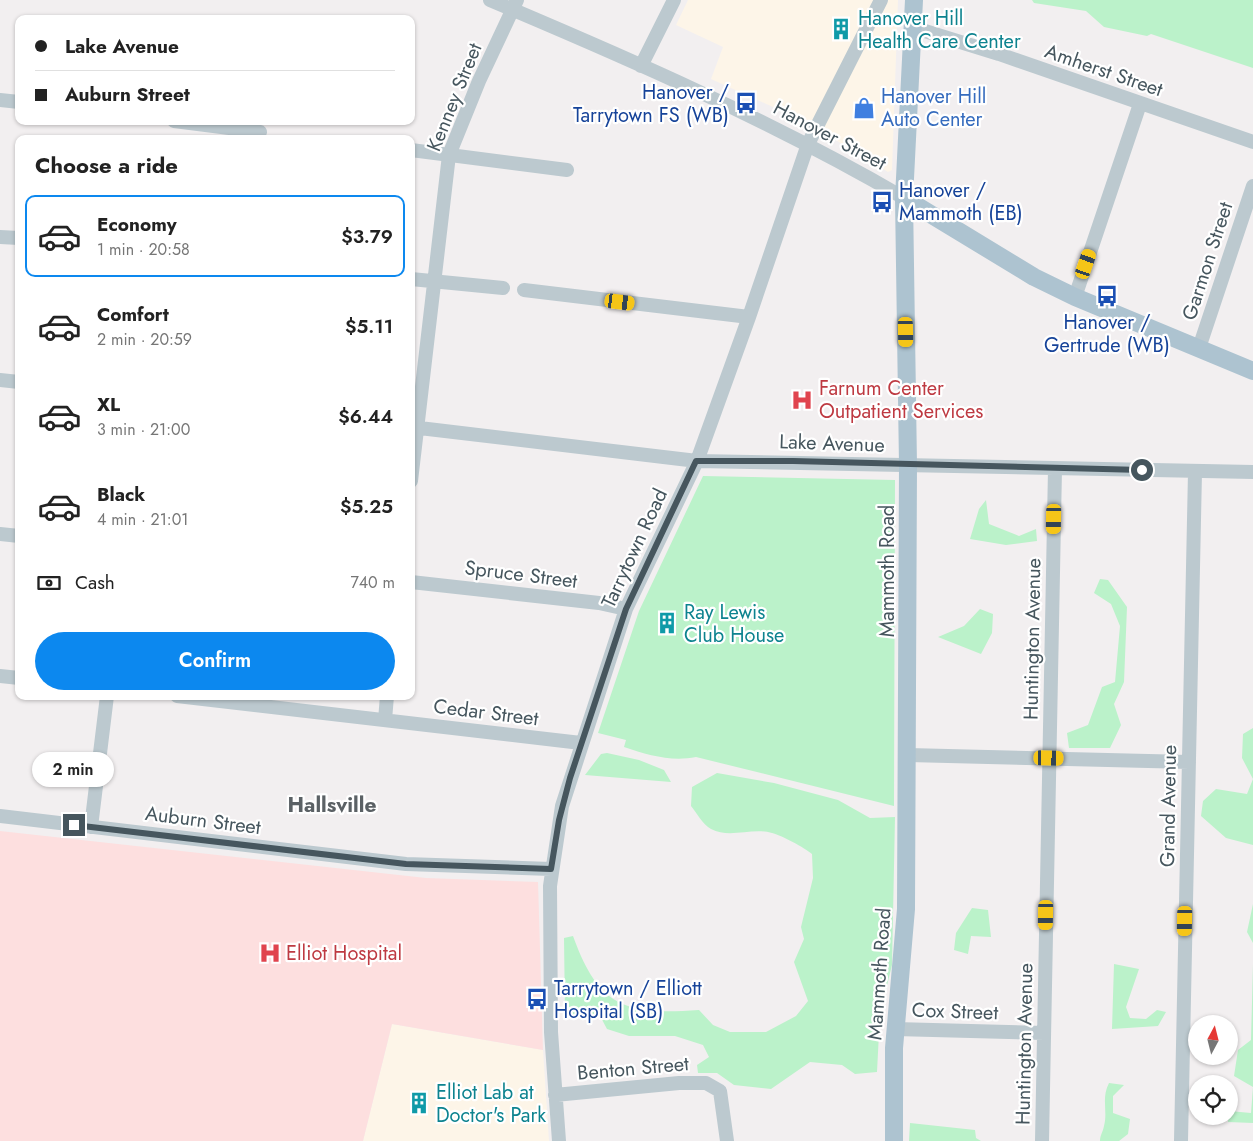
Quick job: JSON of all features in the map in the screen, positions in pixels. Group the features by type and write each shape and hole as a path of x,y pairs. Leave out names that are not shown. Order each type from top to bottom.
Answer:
{"main road":[{"name":"Mammoth Road","path":"894,1141 895,1029 906,909 908,465 904,198 914,0"},
{"name":"Hanover Street","path":"904,198 1026,272 1075,298 1253,371"}],"street":[{"name":"Hanover Street","path":"490,0 514,5 808,144 904,198"},
{"path":"641,66 674,0"},
{"name":"Tarrytown Road","path":"559,1141 550,1032 551,869 562,806 626,609 696,461 749,317 808,144 881,0"},
{"name":"Kenney Street","path":"415,420 449,155 514,5"},
{"name":"Amherst Street","path":"912,28 998,54 1253,142"},
{"path":"0,100 15,102"},
{"path":"1075,298 1140,104"},
{"path":"205,125 260,132"},
{"path":"415,151 567,170"},
{"name":"Garmon Street","path":"1200,348 1253,186"},
{"path":"0,237 15,238"},
{"path":"415,280 503,288"},
{"path":"524,290 749,317"},
{"path":"0,380 15,382"},
{"name":"Lake Avenue","path":"415,427 696,461 793,461 1055,469 1253,472"},
{"name":"Huntington Avenue","path":"1042,1141 1055,469"},
{"name":"Grand Avenue","path":"1181,1141 1195,472"},
{"path":"0,534 15,536"},
{"name":"Spruce Street","path":"415,582 590,602 626,609"},
{"path":"0,676 15,678"},
{"path":"91,827 107,700"},
{"name":"Cedar Street","path":"212,700 581,744"},
{"path":"385,720 387,700"},
{"path":"908,755 1189,762"},
{"name":"Auburn Street","path":"0,816 406,864 551,869"},
{"name":"Cox Street","path":"895,1029 1044,1033"},
{"name":"Benton Street","path":"555,1095 679,1083 698,1082 714,1086 720,1091 723,1099 727,1141"}],"shaded area":[{"path":"688,0 898,0 892,170 888,172 806,122 711,79 723,47 676,25"},
{"name":"Elliot Hospital","path":"0,831 426,878 538,882 543,1050 392,1024 363,1141 0,1141"},
{"path":"392,1024 543,1050 549,1141 363,1141"}],"green space":[{"path":"1032,0 1253,0 1253,68 1151,34 1147,36 1104,27 1086,11 1034,3"},
{"path":"703,476 895,480 894,806 696,757 678,759 651,755 624,747 626,740 598,733 639,611"},
{"path":"986,500 989,524 1019,536 1036,529 1037,541 1006,545 970,539 979,509"},
{"path":"1100,579 1108,580 1127,607 1124,682 1114,704 1121,725 1110,748 1069,748 1067,733 1088,725 1102,687 1115,682 1120,626 1111,604 1094,593"},
{"path":"980,609 993,614 992,633 981,654 938,637 964,626"},
{"path":"1253,728 1253,779 1242,758 1243,734"},
{"path":"607,753 639,760 664,770 671,782 585,775 601,754"},
{"path":"717,773 774,783 838,800 870,818 895,817 892,965 880,1014 877,1072 855,1074 842,1065 810,1062 771,1089 734,1085 717,1073 698,1073 697,1065 709,1057 703,1045 675,1036 629,1036 607,1029 599,1014 565,1015 564,938 573,936 593,979 618,1002 634,1008 652,1011 699,1010 713,1025 730,1032 766,1032 796,1016 808,1001 794,962 804,939 801,927 813,878 812,854 793,842 772,833 757,831 718,832 702,822 691,806 692,787"},
{"path":"1253,779 1253,845 1226,838 1201,816 1203,801 1216,789 1247,794"},
{"path":"1253,904 1253,943 1247,932"},
{"path":"972,908 988,910 991,937 971,936 968,954 954,950 956,933"},
{"path":"1114,964 1139,969 1126,1007 1130,1018 1146,1019 1157,1010 1166,1012 1158,1026 1112,1029"},
{"path":"1253,964 1253,1087 1238,1078 1238,1075 1234,1075 1236,1065 1238,1065 1238,1050 1251,1040"},
{"path":"1109,1083 1124,1085 1113,1096 1113,1113 1130,1119 1128,1134 1119,1141 1100,1141 1105,1120 1105,1094"},
{"path":"1253,1087 1253,1123 1238,1122 1238,1112 1251,1113"},
{"path":"910,1123 975,1130 976,1138 981,1141 909,1141"}],"place":[{"name":"Hanover Hill Health Care Center","path":"841,29"},
{"name":"Hanover / Tarrytown FS (WB)","path":"746,103"},
{"name":"Hanover Hill Auto Center","path":"864,108"},
{"name":"Hanover / Mammoth (EB)","path":"882,202"},
{"name":"Hanover / Gertrude (WB)","path":"1107,296"},
{"name":"Farnum Center Outpatient Services","path":"802,400"},
{"name":"Ray Lewis Club House","path":"667,623"},
{"name":"Elliot Hospital","path":"270,953"},
{"name":"Tarrytown / Elliott Hospital (SB)","path":"537,999"},
{"name":"Elliot Lab at Doctor's Park","path":"419,1103"}],"district":[{"name":"Hallsville","path":"332,805"}],"route":[{"path":"74,825 406,864 551,869 556,834 570,778 626,609 696,461 793,461 1142,470"}]}
